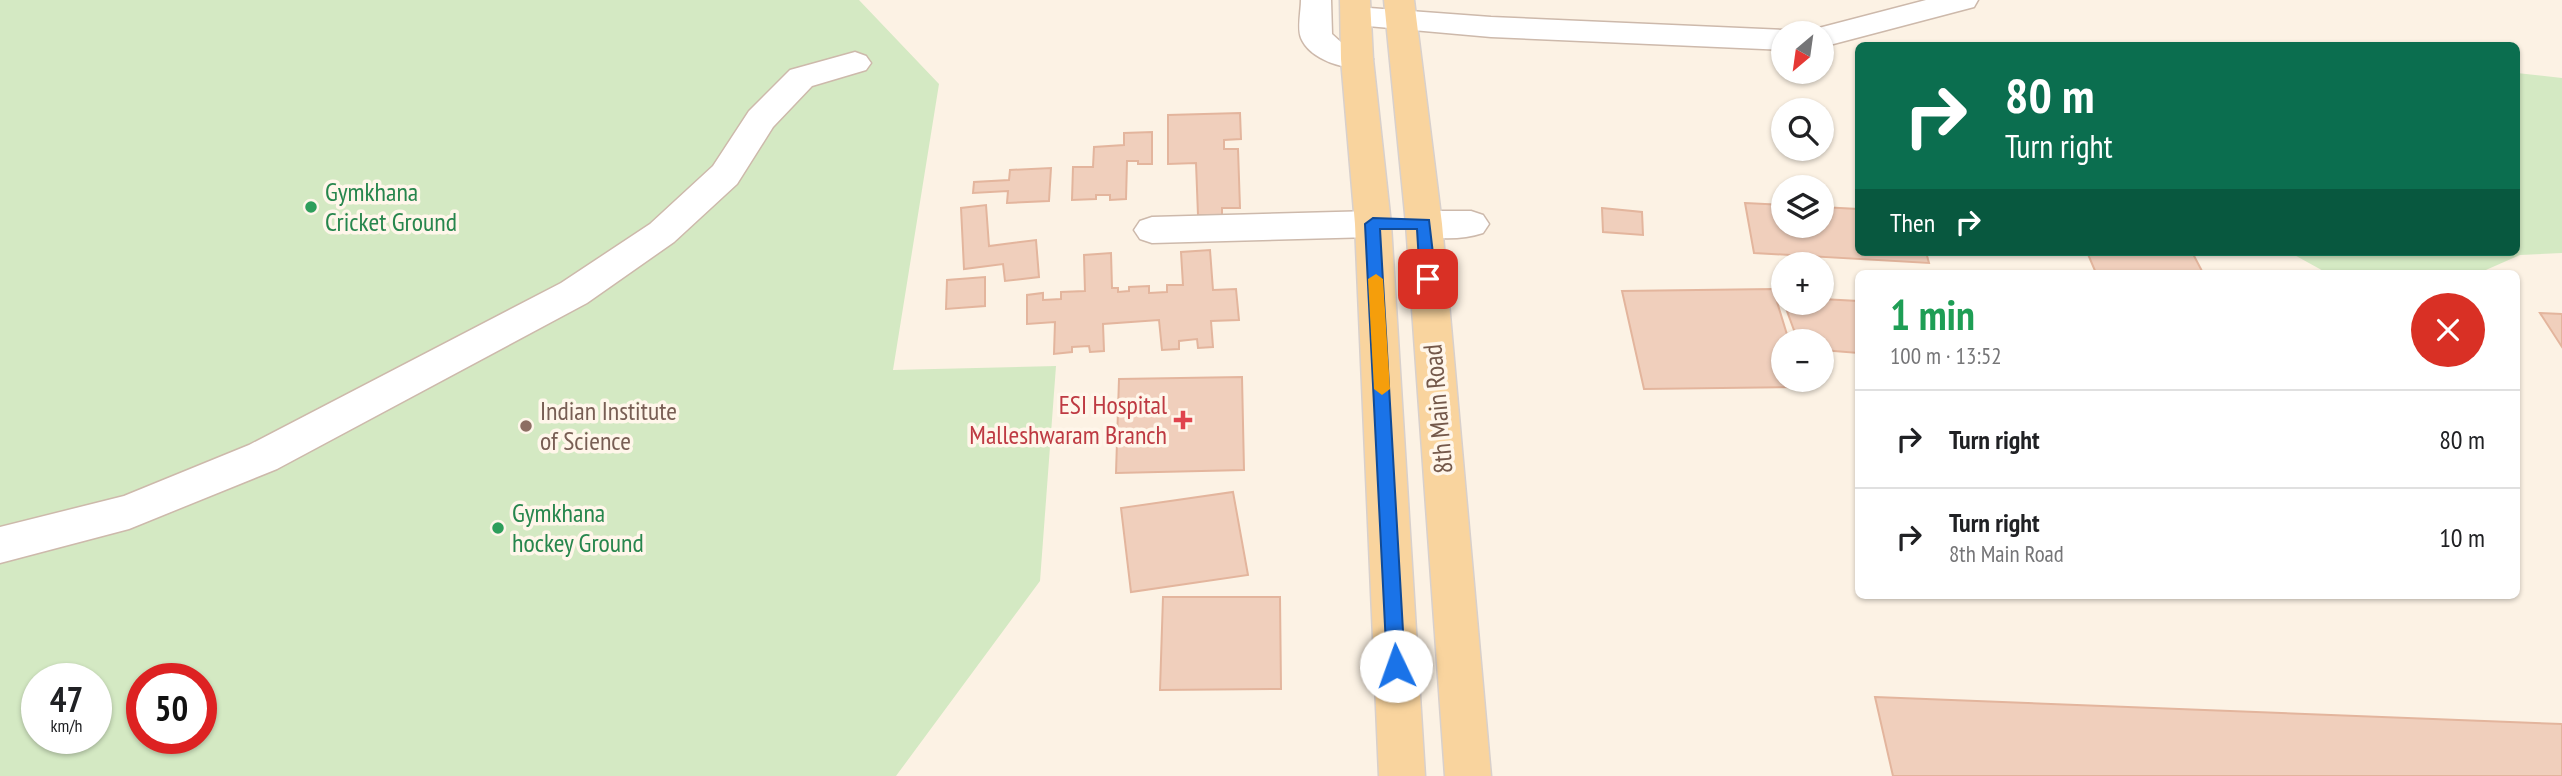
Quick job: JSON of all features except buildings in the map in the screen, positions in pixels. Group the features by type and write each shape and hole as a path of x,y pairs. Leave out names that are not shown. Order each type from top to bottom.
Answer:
{"main road":[{"name":"8th Main Road","path":"1356,8 1357,59 1373,224 1402,776"},
{"name":"8th Main Road","path":"1400,9 1424,224 1468,776"},
{"path":"1373,224 1424,224"}],"street":[{"path":"1316,0 1316,37 1332,51 1357,59"},
{"path":"1834,34 1963,0"},
{"path":"1356,8 1488,14 1771,39"},
{"path":"0,545 129,512 263,457 574,293 662,233 725,174 761,119 801,78 855,63"},
{"path":"1152,230 1373,224"},
{"path":"1424,224 1471,224"}],"green space":[{"name":"Indian Institute of Science","path":"0,0 859,0 939,84 893,370 1056,366 1040,581 896,776 0,776"},
{"path":"2520,73 2562,78 2562,253 2520,255"},
{"path":"2296,256 2518,256 2486,270 2322,270"}],"slow traffic":[{"path":"1376,279 1382,389"}],"place":[{"name":"Gymkhana Cricket Ground","path":"311,207"},
{"name":"ESI Hospital Malleshwaram Branch","path":"1183,420"},
{"name":"Indian Institute of Science","path":"526,426"},
{"name":"Gymkhana hockey Ground","path":"498,528"}],"route":[{"path":"1396,666 1373,224 1424,224 1428,279"}]}
